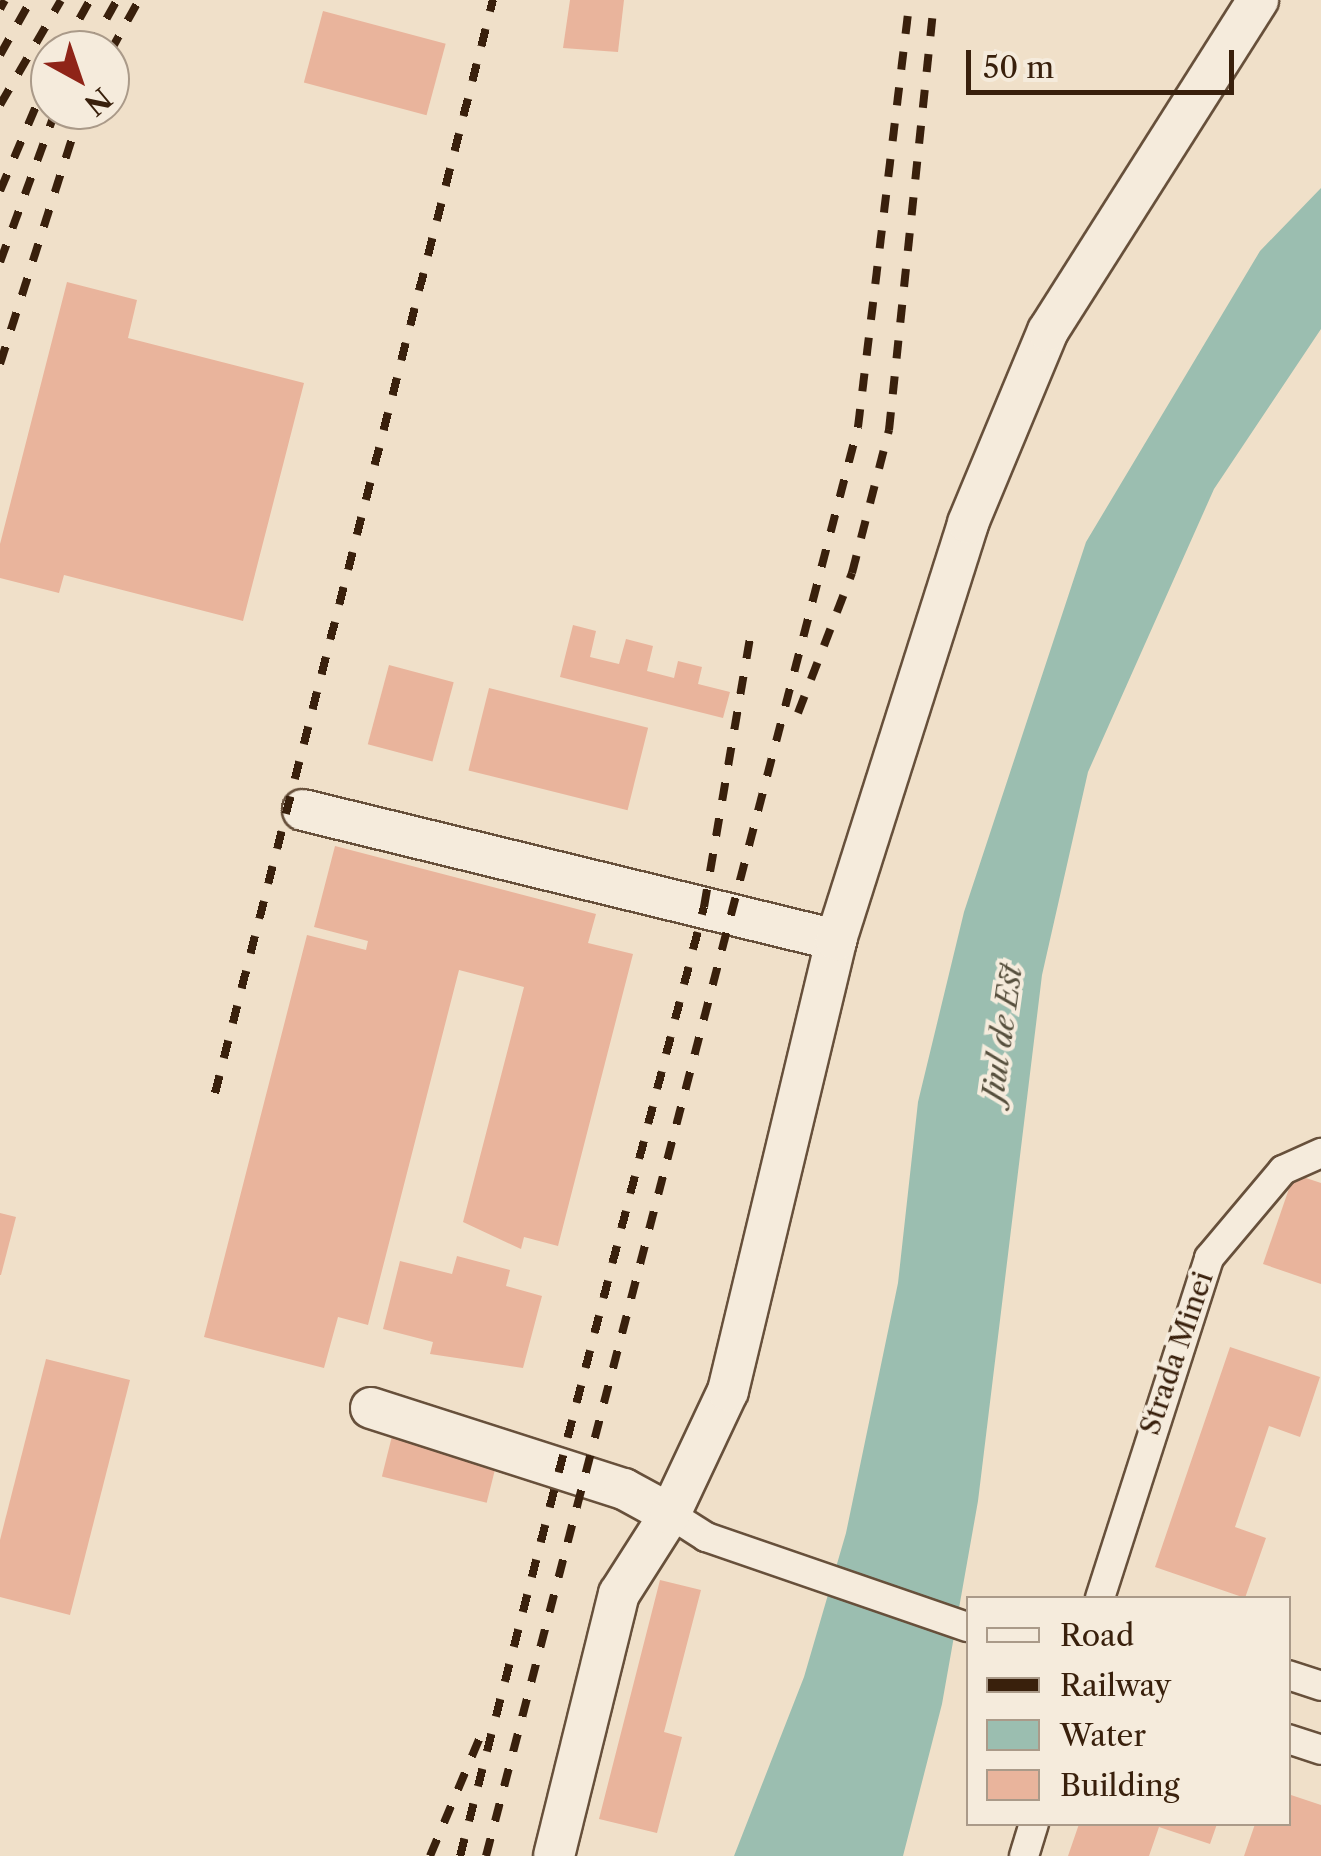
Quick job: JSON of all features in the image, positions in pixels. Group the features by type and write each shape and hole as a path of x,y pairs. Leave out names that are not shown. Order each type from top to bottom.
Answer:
{"street":[{"path":"554,1856 619,1594 670,1514 728,1391 836,940 936,616 1048,331 1258,0"},
{"path":"303,810 836,940"},
{"name":"Strada Minei","path":"1101,1596 1209,1258 1283,1170 1321,1153"},
{"path":"371,1408 624,1488 706,1537 966,1627"},
{"path":"1291,1676 1321,1686"},
{"path":"1291,1740 1321,1750"},
{"path":"1024,1856 1033,1826"}],"water":[{"name":"Jiul de Est","path":"1321,188 1321,329 1214,489 1088,772 1042,975 978,1501 942,1704 903,1856 734,1856 804,1677 846,1533 898,1283 918,1102 964,912 1086,542 1260,251"}],"building":[{"path":"570,0 624,0 618,52 563,48"},
{"path":"323,11 446,44 427,115 304,82"},
{"path":"67,282 137,300 128,338 304,383 243,621 64,575 59,593 0,578 0,544"},
{"path":"573,625 596,631 590,657 619,664 626,639 653,646 647,671 674,678 678,661 702,667 698,684 730,692 723,718 560,677"},
{"path":"389,665 454,682 432,762 368,744"},
{"path":"489,688 648,728 628,810 468,770"},
{"path":"335,846 596,914 588,943 633,954 558,1246 524,1237 521,1249 463,1222 524,987 459,970 368,1325 338,1317 324,1368 204,1337 307,935 366,950 368,941 314,927"},
{"path":"1294,1174 1321,1183 1321,1284 1263,1264"},
{"path":"0,1213 16,1217 1,1275 0,1275"},
{"path":"457,1256 510,1270 506,1286 542,1296 523,1368 430,1354 433,1342 383,1329 400,1261 452,1274"},
{"path":"1230,1347 1320,1377 1300,1437 1269,1426 1235,1527 1266,1538 1246,1596 1155,1567"},
{"path":"46,1359 130,1380 70,1615 0,1597 0,1540"},
{"path":"394,1428 499,1454 487,1503 382,1477"},
{"path":"660,1580 701,1590 664,1732 682,1737 657,1833 599,1819"},
{"path":"1291,1795 1321,1805 1321,1856 1244,1856 1254,1826 1291,1826"},
{"path":"1078,1826 1216,1826 1210,1844 1159,1827 1149,1856 1068,1856"}],"railway":[{"path":"0,9 5,0"},
{"path":"0,55 31,0"},
{"path":"0,105 61,0"},
{"path":"73,30 90,0"},
{"path":"100,30 117,0"},
{"path":"122,30 139,0"},
{"path":"215,1093 493,0"},
{"path":"486,1856 858,427 910,0"},
{"path":"798,713 852,573 889,430 934,0"},
{"path":"0,191 30,120"},
{"path":"0,262 49,130"},
{"path":"0,364 75,130"},
{"path":"460,1856 704,907 750,639"},
{"path":"430,1856 480,1737"}]}
